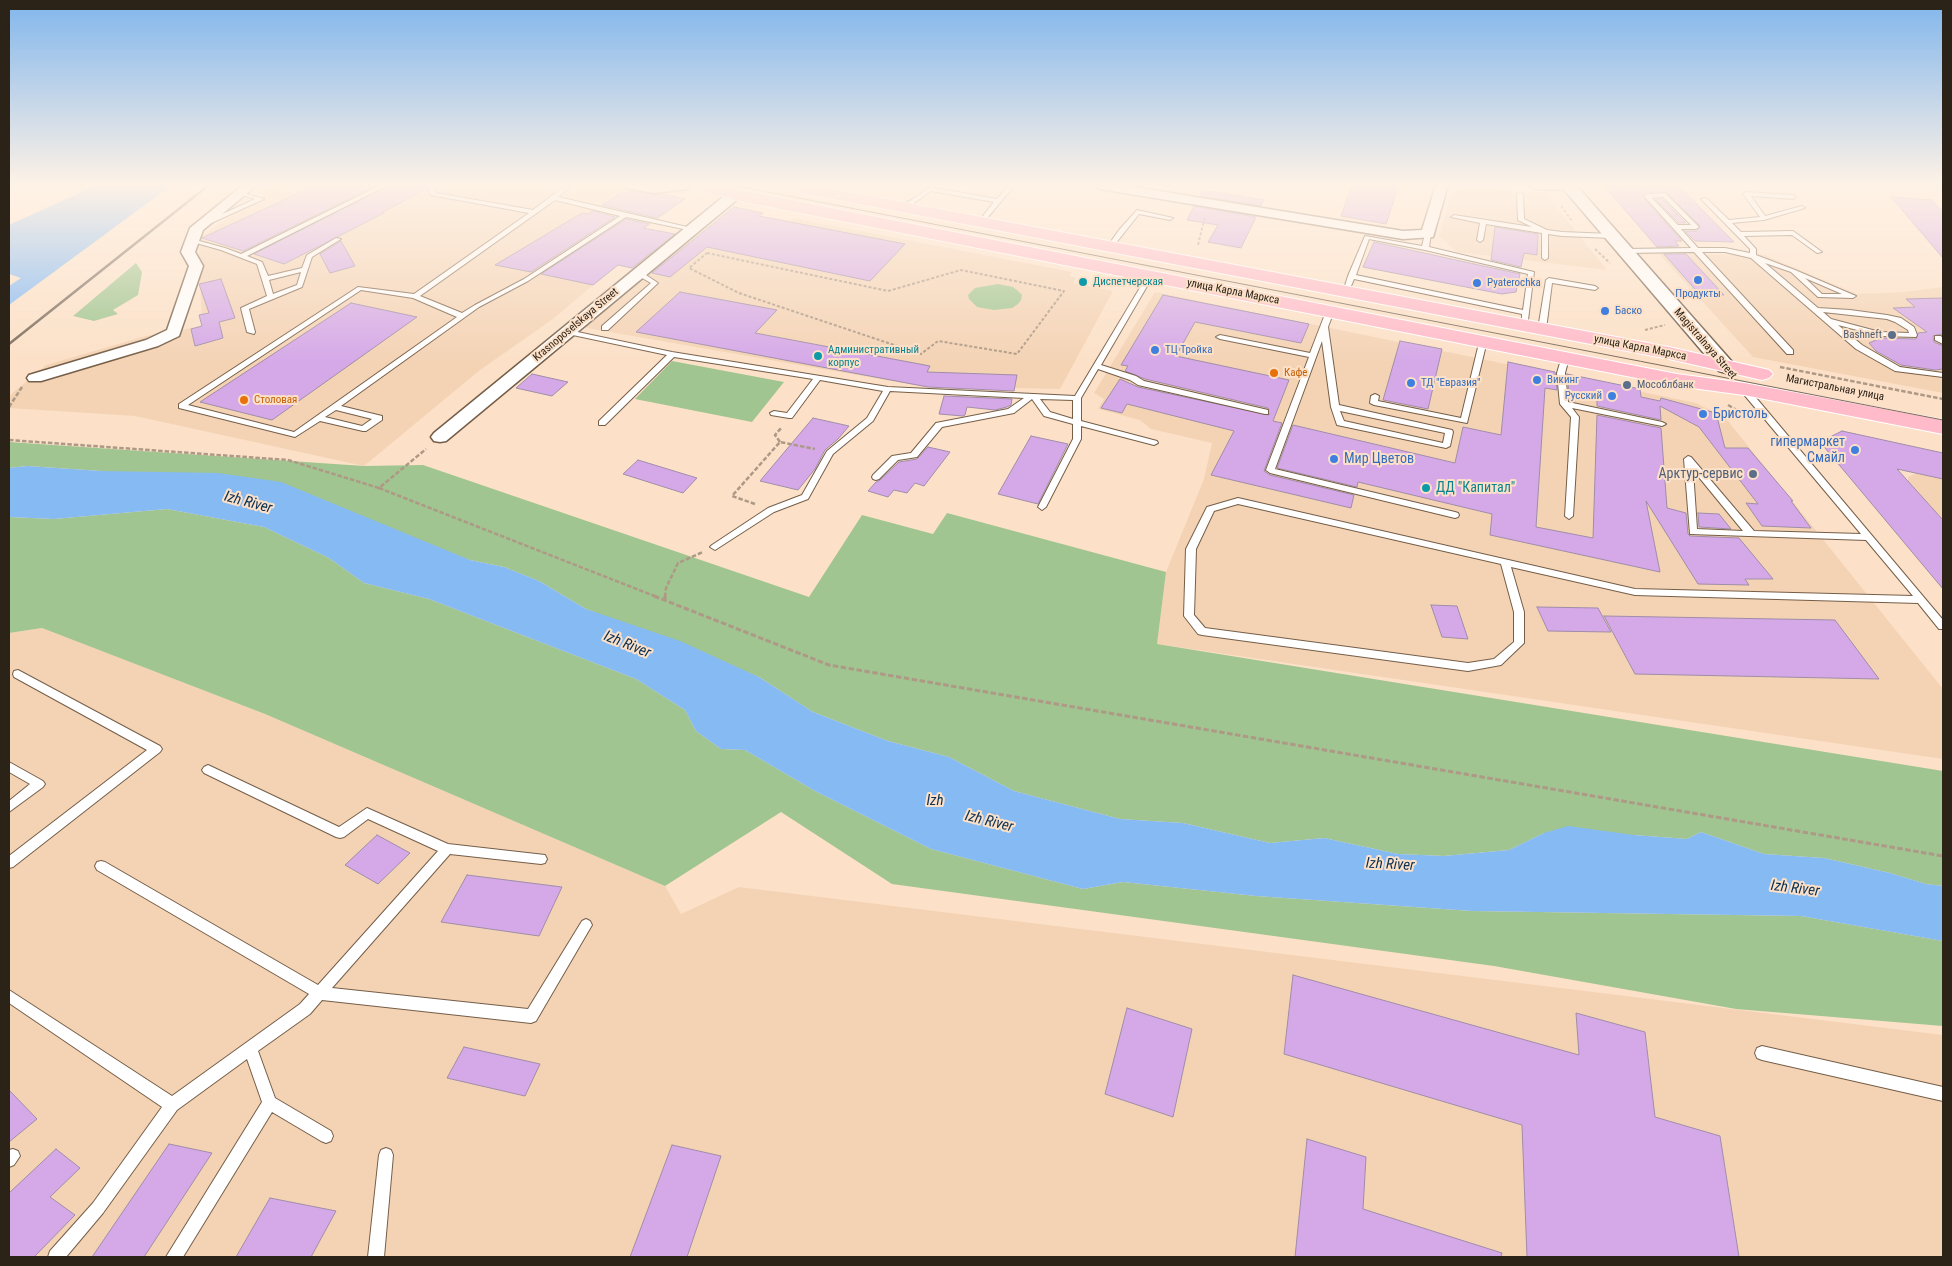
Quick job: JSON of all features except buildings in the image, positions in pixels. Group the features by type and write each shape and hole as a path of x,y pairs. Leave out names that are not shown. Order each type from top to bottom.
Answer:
{"main road":[{"name":"улица Карла Маркса","path":"998,244 1150,276 1327,319 1483,341 1677,380 1744,389"},
{"name":"улица Карла Маркса","path":"1095,244 1349,284 1726,367"},
{"name":"Magistralnaya Street","path":"1726,367 1744,389"},
{"name":"Магистральная улица","path":"1726,367 1943,408"},
{"name":"Магистральная улица","path":"1744,389 1943,427"}],"street":[{"path":"35,378 152,343 174,333 196,266 188,252 191,244"},
{"name":"Krasnoposelskaya Street","path":"440,437 675,244"},
{"name":"Magistralnaya Street","path":"1619,244 1726,367"}],"lane":[{"path":"215,244 260,263 271,297"},
{"path":"242,256 266,244"},
{"path":"251,332 245,308 300,286 309,256 328,244"},
{"path":"415,296 489,244"},
{"path":"462,316 415,296 360,288 182,406 295,435 334,407 462,316 476,306 526,280 581,244"},
{"path":"1349,284 1364,244"},
{"path":"1404,244 1532,273 1531,323"},
{"path":"1425,248 1426,244"},
{"path":"1545,258 1546,244"},
{"path":"1691,244 1790,352"},
{"path":"1748,244 1753,249 1753,256 1859,347 1898,369 1943,375"},
{"path":"1808,244 1819,252"},
{"path":"1625,251 1725,250 1753,256 1793,271 1853,296 1820,296 1793,271"},
{"path":"266,279 305,269"},
{"path":"606,328 655,283 637,275"},
{"path":"1042,507 1078,439 1077,398 1150,276"},
{"path":"1531,323 1549,280 1595,288"},
{"path":"1816,310 1887,317 1898,320 1912,329 1913,335 1880,334 1828,320"},
{"path":"1327,319 1270,470 1455,515"},
{"path":"1327,319 1335,407 1340,423 1446,446 1449,432 1335,407"},
{"path":"568,332 672,354 888,389 1077,398"},
{"path":"1220,337 1313,356"},
{"path":"1375,396 1374,403 1464,421 1483,341"},
{"path":"602,423 672,354"},
{"path":"1564,358 1561,372 1564,404 1575,418 1569,516"},
{"path":"1096,366 1133,378 1141,383 1264,412"},
{"path":"774,413 789,416 818,378"},
{"path":"715,547 771,510 805,497 830,453 870,419 888,389"},
{"path":"1744,389 1943,626"},
{"path":"1033,395 1047,414 1154,443"},
{"path":"876,478 896,458 914,455 939,425 1011,412 1033,395"},
{"path":"1564,404 1662,424"},
{"path":"319,418 363,429 378,418 334,407"},
{"path":"1751,534 1688,459 1693,532 1751,534 1868,537"},
{"path":"1505,562 1518,612 1519,643 1497,662 1468,667 1202,631 1188,616 1191,549 1210,509 1238,501 1505,562 1635,592 1921,600"},
{"path":"9,863 156,750 18,674"},
{"path":"9,767 39,784 9,807"},
{"path":"208,770 340,833 367,813 447,849 541,859"},
{"path":"56,1257 98,1208 172,1105 305,1009 447,849"},
{"path":"101,866 319,993 531,1016 586,925"},
{"path":"9,996 172,1105"},
{"path":"250,1048 270,1103 326,1136"},
{"path":"1762,1053 1943,1094"},
{"path":"174,1257 270,1103"},
{"path":"376,1257 386,1155"}],"path":[{"path":"706,253 888,291 961,270 1064,291 1017,354 938,341 921,354 739,293 689,268 706,253"},
{"path":"9,407 25,382 35,378"},
{"path":"379,488 440,437"},
{"path":"9,440 288,460 379,488 830,665 1943,856"},
{"path":"771,510 732,496 780,442 830,453"},
{"path":"665,600 666,588 678,563 715,547"}],"shaded area":[{"path":"198,244 644,244 553,319 480,370 364,466 135,416 9,408 9,396 46,365 146,336 202,326"},
{"path":"684,244 928,244 1072,272 1070,276 1076,278 1073,283 1113,291 1060,389 920,386 581,327"},
{"path":"1448,244 1586,244 1607,270 1457,252"},
{"path":"1659,254 1765,255 1857,294 1905,292 1943,287 1943,393 1753,357"},
{"path":"1155,292 1696,403 1716,413 1728,421 1943,689 1943,759 1157,644 1166,572 1204,479 1212,443 1151,429 1140,420 1098,409 1104,399 1094,393"},
{"path":"1906,445 1943,453 1943,520 1908,481 1908,477 1917,473"},
{"path":"42,628 265,714 665,886 681,914 739,887 1943,1035 1943,1257 9,1257 9,633"}],"green space":[{"path":"136,263 142,272 138,295 113,310 118,314 94,321 73,316"},
{"path":"998,284 1013,287 1022,295 1018,304 1012,308 994,310 977,307 969,299 968,295 975,288"},
{"path":"672,361 784,382 752,422 635,399"},
{"path":"9,442 364,466 423,465 809,597 862,515 933,534 947,513 1166,572 1157,644 1943,771 1943,886 1926,884 1890,873 1824,858 1764,854 1701,832 1687,839 1634,835 1544,833 1509,850 1444,856 1398,854 1324,838 1270,843 1183,823 1120,819 1014,791 949,757 888,741 813,712 759,677 586,609 539,581 504,567 101,471 27,466 9,468"},
{"path":"167,509 264,527 329,558 364,583 429,599 636,679 685,710 696,731 721,749 745,750 815,791 931,849 1083,889 1123,882 1256,896 1472,911 1801,916 1943,941 1943,1026 1736,1009 1494,966 892,884 781,812 665,886 265,714 42,628 9,633 9,517 54,519"}],"water":[{"path":"9,244 92,244 9,305 9,286 21,278 9,274"},
{"name":"Izh","path":"27,466 101,471 218,473 281,482 470,560 504,567 539,581 586,609 680,641 759,677 813,712 888,741 949,757 1014,791 1120,819 1183,823 1270,843 1324,838 1398,854 1444,856 1509,850 1544,833 1568,826 1634,835 1687,839 1701,832 1764,854 1824,858 1890,873 1926,884 1943,886 1943,941 1801,916 1472,911 1256,896 1123,882 1083,889 931,849 815,791 745,750 721,749 696,731 685,710 636,679 429,599 364,583 329,558 264,527 167,509 54,519 9,517 9,468"}],"tram line":[{"path":"1036,244 1943,420"}],"railway":[{"path":"9,344 135,244"}],"place":[{"name":"Продукты","path":"1698,280"},
{"name":"Диспетчерская","path":"1083,282"},
{"name":"Pyaterochka","path":"1477,283"},
{"name":"Баско","path":"1605,311"},
{"name":"Bashneft","path":"1892,335"},
{"name":"ТЦ Тройка","path":"1155,350"},
{"name":"Административный корпус","path":"818,356"},
{"name":"Кафе","path":"1274,373"},
{"name":"Викинг","path":"1537,380"},
{"name":"ТД \"Евразия\"","path":"1411,383"},
{"name":"Мособлбанк","path":"1627,385"},
{"name":"Русский","path":"1612,396"},
{"name":"Столовая","path":"244,400"},
{"name":"Бристоль","path":"1703,414"},
{"name":"гипермаркет Смайл","path":"1855,450"},
{"name":"Мир Цветов","path":"1334,459"},
{"name":"Арктур-сервис","path":"1753,474"},
{"name":"ДД \"Капитал\"","path":"1426,488"}],"water label":[{"name":"Izh River","path":"248,503"},
{"name":"Izh River","path":"627,645"},
{"name":"Izh River","path":"989,822"},
{"name":"Izh River","path":"1390,865"},
{"name":"Izh River","path":"1795,889"}]}
